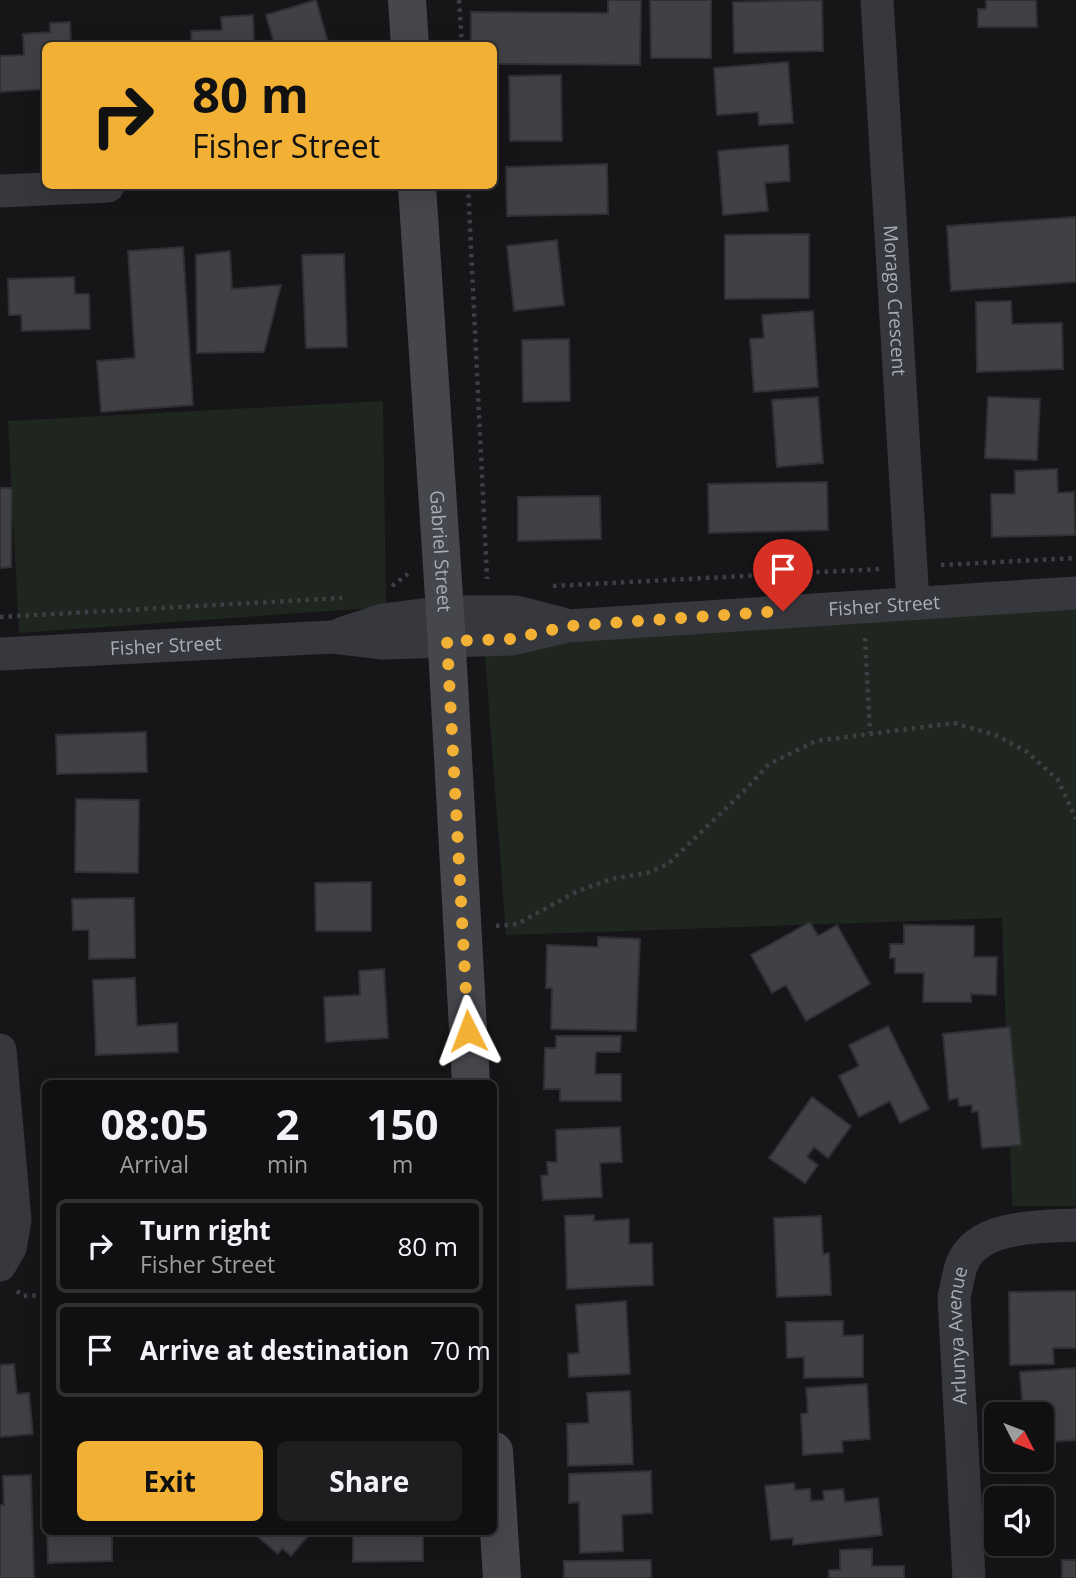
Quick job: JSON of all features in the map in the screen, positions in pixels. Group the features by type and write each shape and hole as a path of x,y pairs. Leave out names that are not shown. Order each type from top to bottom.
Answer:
{"street":[{"path":"407,0 410,42"},
{"name":"Morago Crescent","path":"877,0 913,602"},
{"path":"0,191 43,189"},
{"name":"Gabriel Street","path":"417,189 446,626 471,1080"},
{"name":"Fisher Street","path":"0,654 332,637 383,620 446,626 516,612 568,626 1076,593"},
{"path":"0,1050 15,1220 10,1248 0,1265"},
{"name":"Arlunya Avenue","path":"969,1578 954,1297 962,1262 979,1242 1016,1228 1076,1225"},
{"path":"497,1499 502,1578"}],"path":[{"path":"459,0 461,42"},
{"path":"468,189 488,590"},
{"path":"542,587 1076,558"},
{"path":"0,617 352,597"},
{"path":"864,606 870,733"},
{"path":"463,928 517,924 576,892 611,879 647,873 668,864 769,764 816,741 954,723 995,735 1026,751 1058,780 1076,818"}],"shaded area":[{"path":"383,401 386,607 19,633 8,421"},
{"path":"1076,608 1076,1206 1012,1206 1002,918 506,935 484,643"}],"building":[{"path":"316,0 328,42 274,42 266,15"},
{"path":"608,0 641,0 640,65 497,64 497,42 471,42 471,12 608,13"},
{"path":"650,0 711,0 711,58 651,58"},
{"path":"822,0 823,51 734,53 733,2"},
{"path":"986,0 1036,0 1037,27 978,27 978,9 986,9"},
{"path":"253,15 254,42 192,42 191,31 222,30 221,17"},
{"path":"70,22 71,42 42,42 42,89 0,92 0,56 24,55 23,34 50,32 50,23"},
{"path":"788,62 793,123 759,125 758,112 717,115 714,68"},
{"path":"561,75 562,141 510,141 509,76"},
{"path":"788,145 790,181 765,183 768,211 723,215 718,151"},
{"path":"607,164 608,214 507,216 506,167"},
{"path":"1076,217 1076,282 951,291 947,226"},
{"path":"809,234 809,298 725,299 725,235"},
{"path":"557,240 564,305 514,311 507,246"},
{"path":"183,247 193,405 101,412 97,361 135,358 128,251"},
{"path":"230,251 232,289 281,285 264,352 197,353 196,255"},
{"path":"344,254 347,347 306,348 302,255"},
{"path":"74,277 75,294 89,294 90,329 22,331 21,315 9,315 8,279"},
{"path":"1011,301 1012,324 1062,323 1063,369 977,372 976,302"},
{"path":"813,311 818,387 754,392 750,339 764,338 762,315"},
{"path":"569,339 570,401 523,402 522,340"},
{"path":"818,397 823,463 777,467 772,400"},
{"path":"988,397 1040,399 1037,460 985,458"},
{"path":"1057,469 1058,493 1074,492 1075,535 992,537 991,494 1015,494 1015,471"},
{"path":"827,482 828,530 709,533 708,484"},
{"path":"0,488 12,488 11,567 0,568"},
{"path":"600,496 601,539 518,541 518,497"},
{"path":"146,732 147,772 57,774 56,735"},
{"path":"76,799 139,800 138,873 75,872"},
{"path":"371,882 371,931 316,931 315,883"},
{"path":"134,898 135,958 89,959 89,930 73,930 72,899"},
{"path":"810,922 818,936 837,925 870,984 806,1021 786,985 772,993 751,955"},
{"path":"904,925 974,926 974,957 997,957 996,995 971,994 971,1002 923,1002 924,973 895,973 895,958 890,958 890,944 904,944"},
{"path":"598,937 640,939 636,1031 551,1029 552,988 546,988 547,945 598,947"},
{"path":"384,969 388,1038 326,1042 324,997 360,995 359,971"},
{"path":"135,978 137,1026 177,1023 178,1052 96,1055 93,980"},
{"path":"888,1026 929,1109 900,1123 890,1101 859,1117 839,1076 859,1066 849,1045"},
{"path":"1010,1027 1021,1145 982,1148 978,1111 972,1112 972,1105 959,1106 958,1098 949,1100 943,1034"},
{"path":"556,1036 621,1036 620,1052 596,1052 595,1074 621,1074 621,1101 560,1101 560,1089 544,1089 545,1048 556,1048"},
{"path":"812,1097 851,1126 828,1158 814,1147 807,1157 818,1165 805,1183 769,1158"},
{"path":"620,1127 622,1162 600,1163 602,1197 543,1200 541,1176 548,1175 547,1162 557,1162 556,1130"},
{"path":"594,1215 594,1221 629,1219 629,1244 652,1243 653,1285 567,1289 565,1216"},
{"path":"821,1216 823,1254 829,1253 831,1295 777,1297 774,1218"},
{"path":"1076,1291 1076,1348 1053,1348 1054,1364 1010,1365 1009,1292"},
{"path":"626,1301 630,1374 569,1377 568,1354 579,1353 576,1305"},
{"path":"843,1321 843,1336 863,1335 863,1377 804,1378 804,1357 787,1358 786,1322"},
{"path":"14,1364 17,1394 29,1393 33,1434 0,1437 0,1365"},
{"path":"1076,1368 1076,1440 1054,1442 1054,1402 1022,1402 1020,1372"},
{"path":"867,1384 870,1439 842,1441 843,1452 803,1455 801,1414 808,1413 806,1388"},
{"path":"630,1391 633,1464 568,1466 567,1424 589,1423 587,1393"},
{"path":"651,1471 652,1513 622,1515 623,1551 580,1553 579,1502 569,1503 569,1474"},
{"path":"31,1475 34,1578 0,1578 0,1505 4,1505 3,1476"},
{"path":"794,1483 795,1490 810,1489 811,1501 824,1500 823,1491 843,1489 845,1502 878,1498 882,1535 793,1545 793,1538 771,1540 765,1486"},
{"path":"47,1535 112,1535 112,1561 48,1563"},
{"path":"256,1535 309,1535 291,1556 282,1548 278,1554"},
{"path":"353,1535 423,1535 423,1561 353,1562"},
{"path":"872,1549 872,1566 904,1566 904,1578 829,1578 829,1570 840,1570 840,1550"},
{"path":"651,1560 651,1578 564,1578 564,1561"},
{"path":"1062,1560 1076,1560 1076,1578 1062,1578"}],"route":[{"path":"468,1031 447,641 512,639 568,626 783,611"}]}
